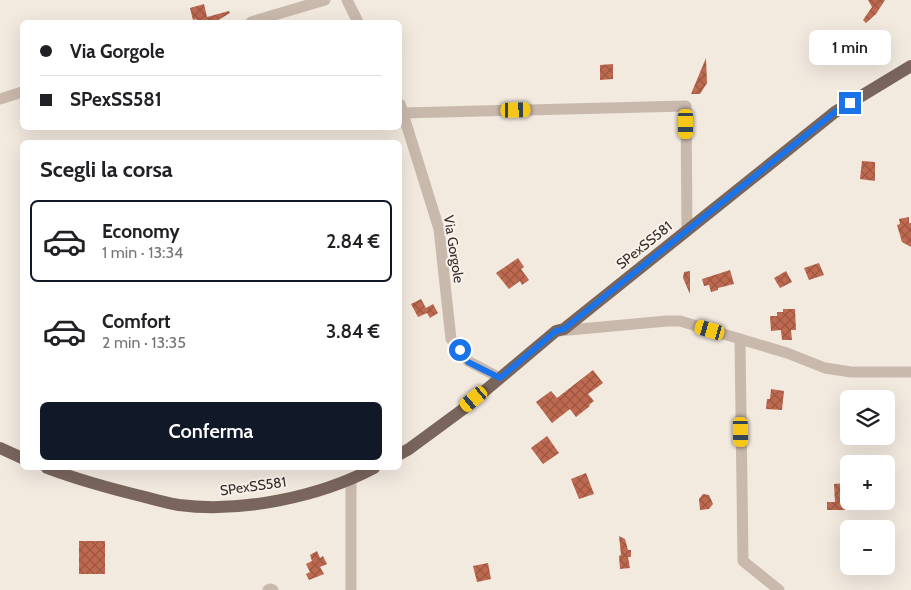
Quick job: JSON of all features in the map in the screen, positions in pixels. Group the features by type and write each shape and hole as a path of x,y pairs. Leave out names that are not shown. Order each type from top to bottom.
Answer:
{"main road":[{"name":"SPexSS581","path":"402,453 462,410 556,331 564,329 835,112 911,66"},
{"path":"0,448 20,457"},
{"name":"SPexSS581","path":"52,470 70,477 178,505 226,507 274,501 316,491 369,470"}],"street":[{"path":"258,20 325,0"},
{"path":"346,0 357,20"},
{"path":"0,98 20,93"},
{"path":"402,108 686,106 687,230"},
{"name":"Via Gorgole","path":"402,111 439,229 452,339 468,362 500,378"},
{"path":"556,331 667,321 680,322 787,353 825,368 851,372 911,372"},
{"path":"740,339 743,561 779,590"},
{"path":"351,478 351,590"},
{"path":"268,590 273,590"}],"building":[{"path":"868,0 885,0 876,14 866,23 863,20 872,7"},
{"path":"204,4 207,17 229,11 230,13 218,20 193,20 190,8"},
{"path":"706,58 707,83 700,94 691,94"},
{"path":"613,64 613,79 600,80 600,65"},
{"path":"862,161 875,162 875,181 860,179"},
{"path":"909,217 909,223 911,223 911,247 902,242 897,225 900,224 899,219"},
{"path":"518,258 524,267 521,269 529,280 522,285 520,281 509,289 496,273"},
{"path":"819,263 824,275 809,280 804,268"},
{"path":"730,270 734,284 711,292 709,285 704,286 702,279"},
{"path":"690,271 690,294 683,278 684,272"},
{"path":"786,271 792,282 780,288 774,278"},
{"path":"421,299 426,308 433,304 438,313 430,318 427,313 418,317 411,304"},
{"path":"783,309 795,309 796,330 791,330 792,340 782,340 781,330 771,331 770,316 777,316 777,312 783,312"},
{"path":"593,370 603,383 588,394 594,401 576,417 570,409 552,423 536,402 551,391 557,398"},
{"path":"771,389 784,391 782,410 766,409"},
{"path":"547,436 559,453 543,464 531,448"},
{"path":"586,473 594,494 579,499 571,479"},
{"path":"834,484 840,484 840,510 827,510 827,502 835,502"},
{"path":"703,494 709,495 713,504 709,509 700,510 699,499"},
{"path":"619,536 625,539 628,550 631,550 631,557 628,557 630,568 620,569"},
{"path":"79,541 105,541 105,574 79,574"},
{"path":"317,551 320,558 323,556 327,564 320,567 324,574 309,580 306,574 310,572 306,564 312,561 310,555"},
{"path":"488,563 491,579 477,582 473,566"}],"route":[{"path":"460,350 468,362 500,378 556,331 564,329 835,112 850,103"}]}
